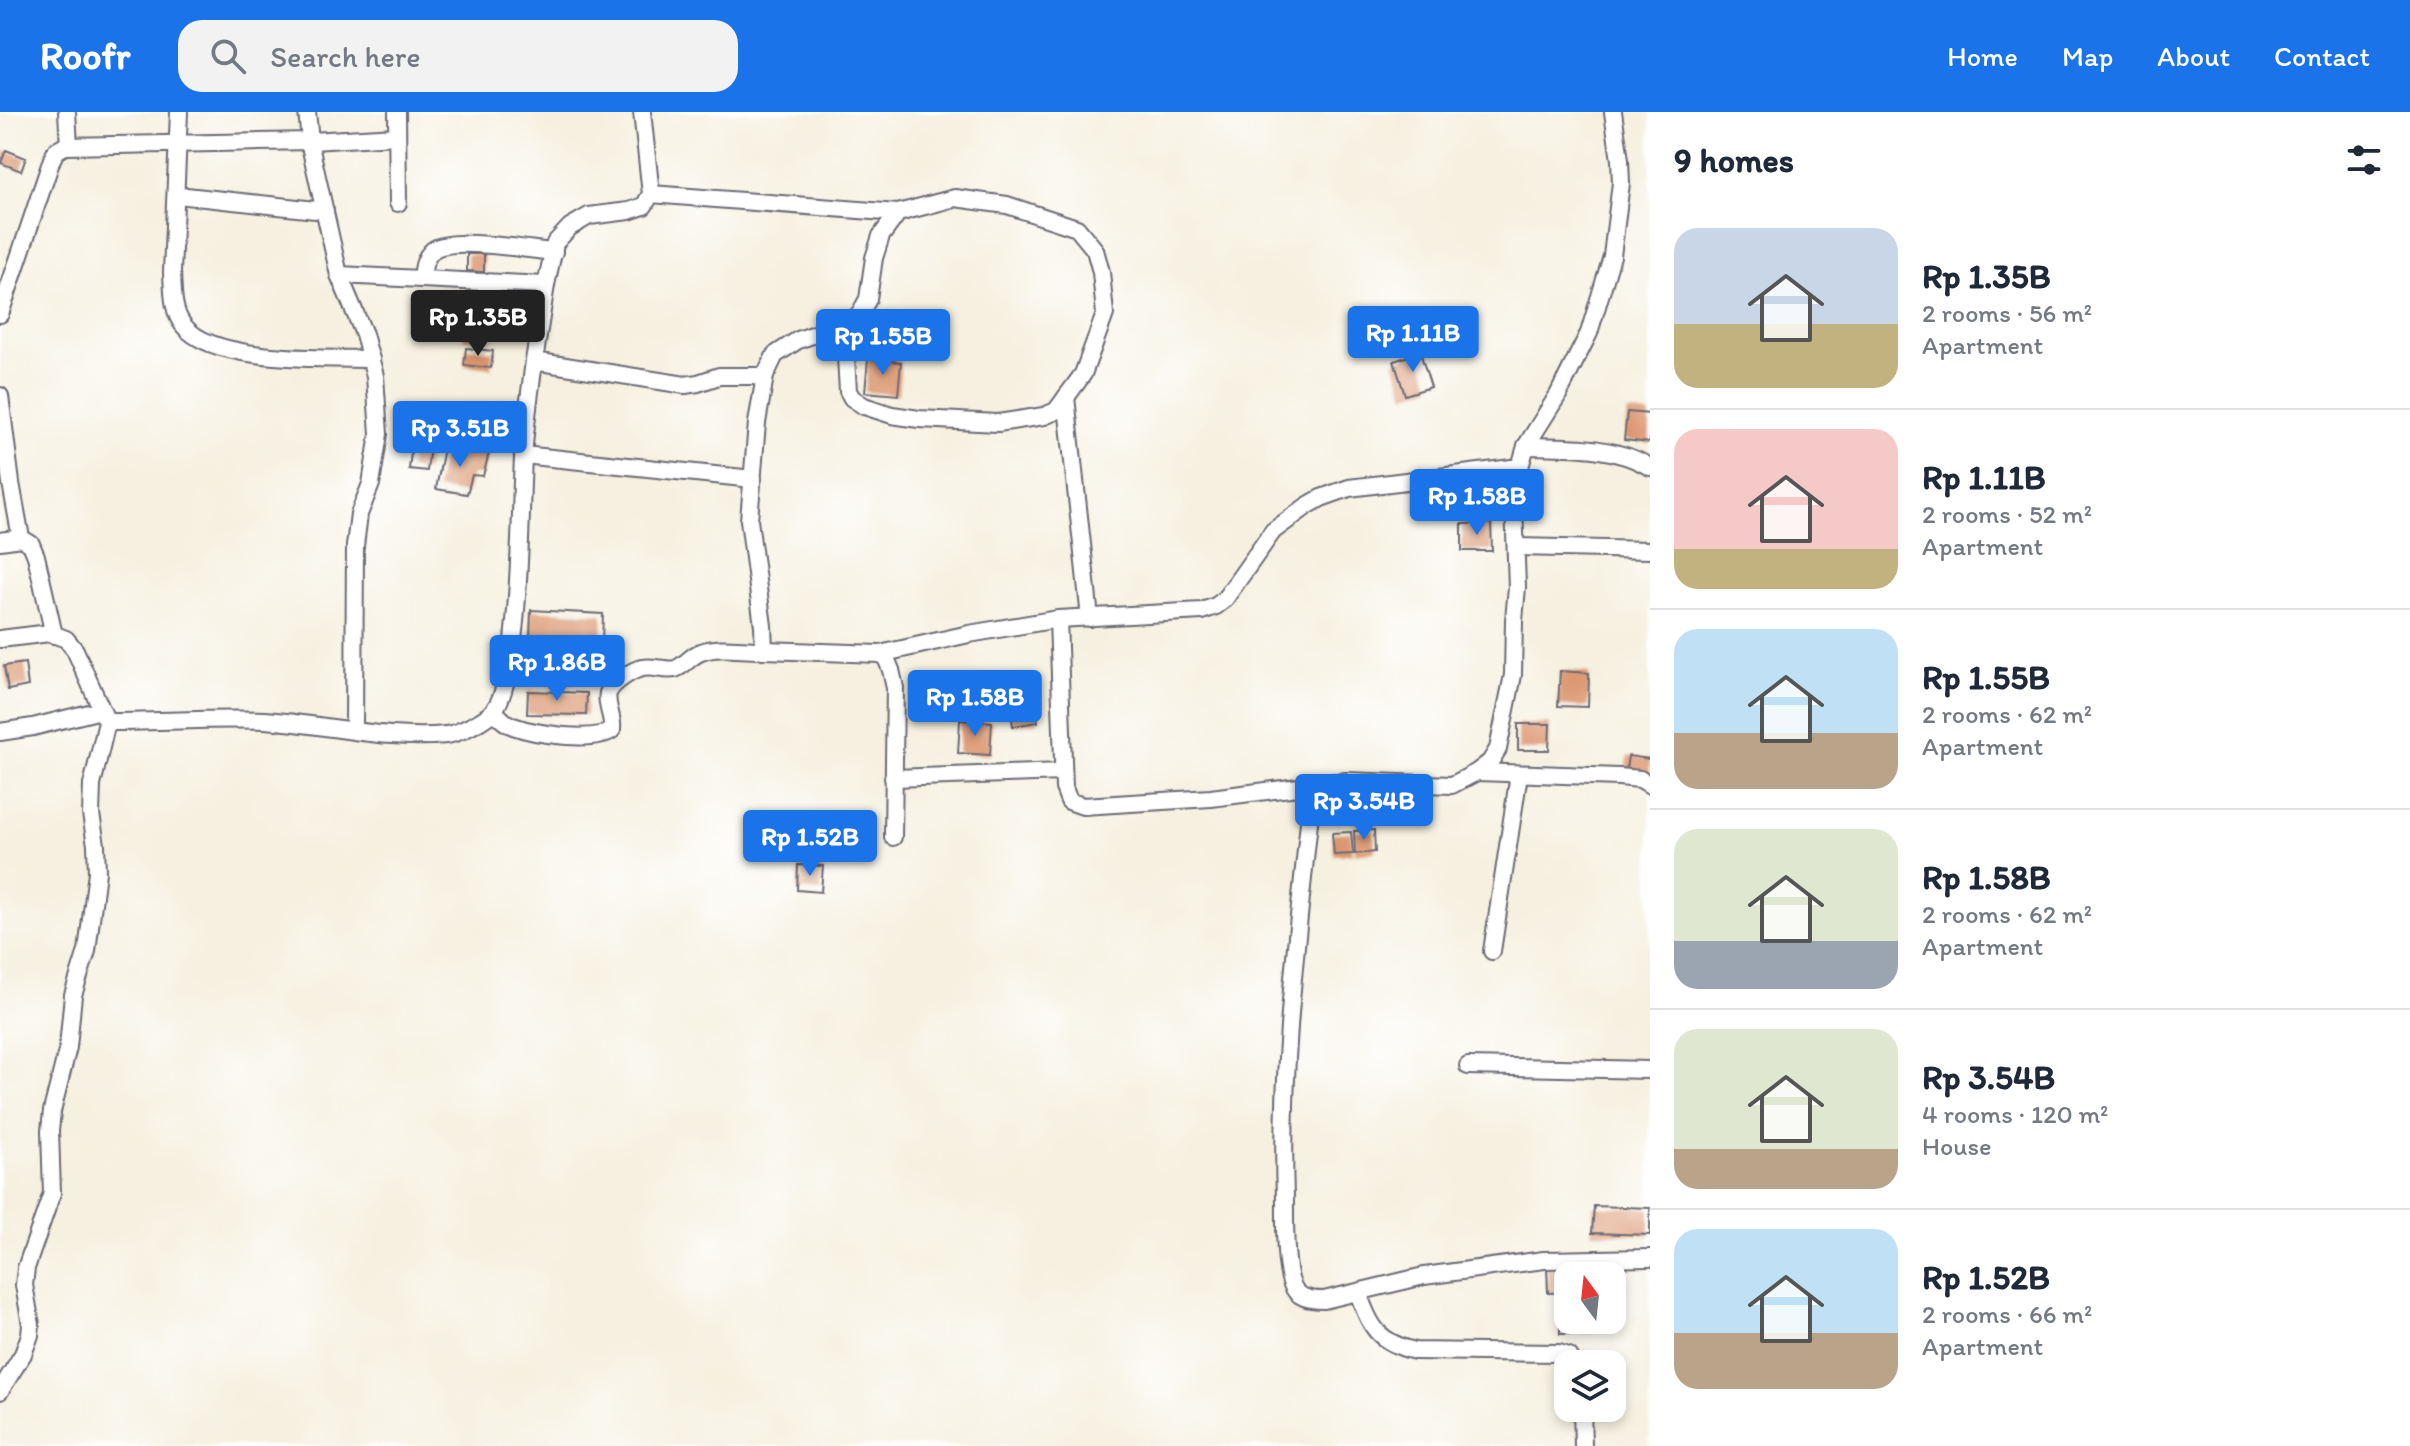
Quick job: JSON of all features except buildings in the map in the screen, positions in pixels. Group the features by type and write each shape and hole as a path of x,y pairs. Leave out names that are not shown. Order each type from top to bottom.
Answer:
{"street":[{"path":"67,112 69,146"},
{"path":"179,112 173,297 182,324 193,335 231,350 265,356 371,359"},
{"path":"307,112 339,275 364,334 375,376 379,434 371,484 359,514 355,546 354,730"},
{"path":"397,112 398,203"},
{"path":"0,732 104,716 265,720 422,736 450,735 467,729 494,711 508,669 515,621 523,455 534,361 555,243 570,227 589,216 644,206 651,194 642,112"},
{"path":"1058,619 1064,788 1069,801 1083,806 1211,798 1313,784 1370,781 1452,785 1490,762 1498,749 1513,675 1517,547 1514,504 1520,467 1526,446 1558,395 1589,333 1612,256 1621,183 1613,112"},
{"path":"0,314 56,151 69,146 396,136"},
{"path":"651,194 898,213 955,198 1007,205 1077,228 1095,250 1101,272 1105,314 1083,374 1056,411 1044,416 998,423 919,419 864,406 848,391 844,324"},
{"path":"177,195 325,211"},
{"path":"764,650 749,520 757,423 765,376 775,355 798,340 844,324 859,315 868,299 874,258 881,236 898,213"},
{"path":"422,279 424,262 430,252 440,246 464,243 554,252"},
{"path":"339,275 546,285"},
{"path":"534,361 685,385 719,376 765,376"},
{"path":"0,396 6,484 21,538"},
{"path":"1066,397 1090,618"},
{"path":"1526,446 1596,449 1650,467"},
{"path":"523,455 753,479"},
{"path":"494,711 512,726 575,737 593,737 612,730 607,695 611,688 642,668 669,670 681,667 697,653 708,650 880,654 969,634 1058,619 1202,611 1224,600 1273,531 1307,506 1349,488 1520,467"},
{"path":"0,541 21,538 31,544 54,635"},
{"path":"1517,547 1650,550"},
{"path":"0,639 50,633 66,639 75,650 104,716 92,785 91,814 97,872 87,951 73,995 68,1047 52,1111 52,1193 25,1276 30,1335 23,1354 0,1391"},
{"path":"880,654 886,658 895,688 893,837"},
{"path":"893,778 1063,772"},
{"path":"1477,772 1619,777 1640,779 1650,785"},
{"path":"1492,951 1519,774"},
{"path":"1313,784 1282,1132 1286,1243 1291,1281 1299,1296 1324,1300 1424,1276 1544,1260 1650,1258"},
{"path":"1468,1066 1650,1070"},
{"path":"1358,1293 1370,1324 1380,1337 1397,1346 1415,1351 1554,1353"},
{"path":"1582,1422 1583,1446"}]}
